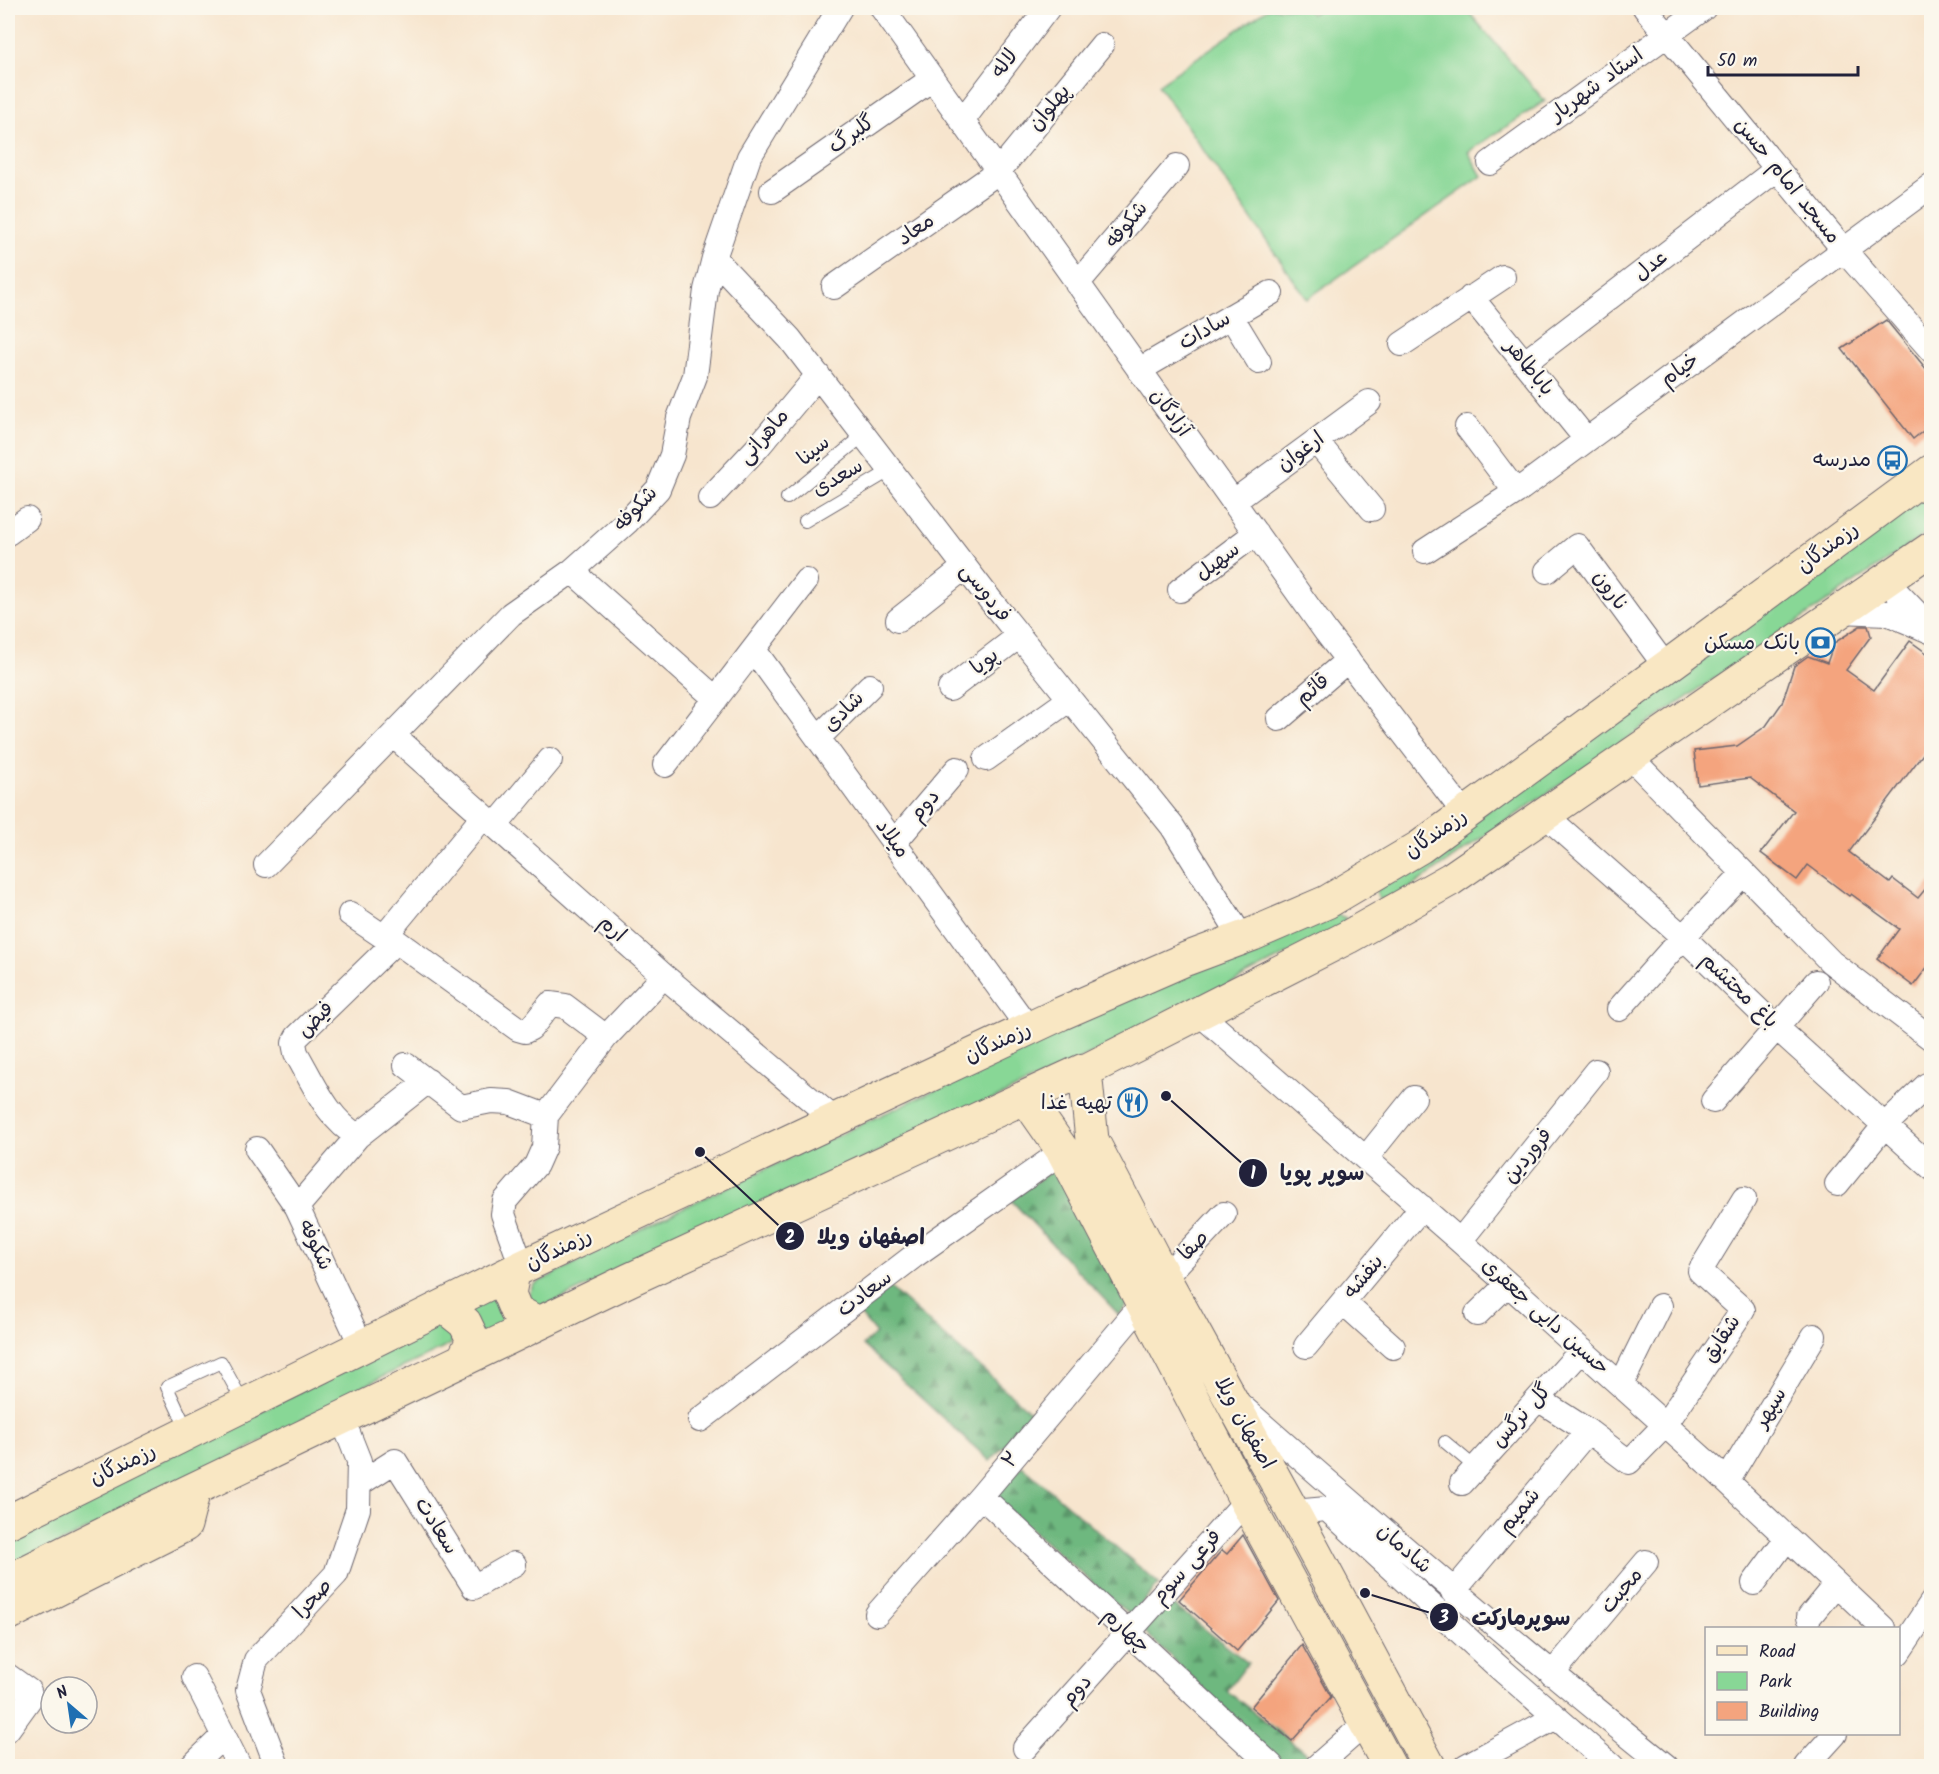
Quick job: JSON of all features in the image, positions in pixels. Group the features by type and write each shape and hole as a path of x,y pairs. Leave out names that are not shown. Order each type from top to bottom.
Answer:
{"main road":[{"name":"رزمندگان","path":"8,1522 517,1270 835,1120 1176,963 1327,902 1420,847 1932,471"},
{"name":"رزمندگان","path":"8,1581 538,1323 1085,1071 1348,937 1451,879 1932,548"},
{"name":"اصفهان ویلا","path":"1085,1071 1092,1140 1164,1278 1293,1512 1429,1767"},
{"name":"اصفهان ویلا","path":"1026,1098 1063,1151 1246,1501 1389,1767"},
{"path":"517,1270 509,1294 516,1311 538,1323"},
{"path":"445,1306 465,1323 473,1340 463,1360"},
{"path":"8,1614 185,1525 194,1490"}],"street":[{"name":"شکوفه","path":"266,865 511,614 572,571 627,522 658,489 672,455 680,418 695,376 706,290 714,258 749,157 840,8"},
{"name":"لاله","path":"962,121 1048,8"},
{"name":"مسجد امام حسن","path":"1645,8 1843,249 1932,351"},
{"name":"استاد شهریار","path":"1491,163 1704,8"},
{"name":"آزادگان","path":"893,12 932,79 1077,284 1348,660 1465,814"},
{"name":"پهلوان","path":"998,172 1102,45"},
{"name":"گلبرگ","path":"772,191 932,79"},
{"name":"شکوفه","path":"1077,284 1177,166"},
{"name":"عدل","path":"1524,363 1777,169"},
{"name":"معاد","path":"834,287 998,172"},
{"name":"خیام","path":"1425,551 1516,492 1932,185"},
{"name":"فردوسی","path":"714,258 790,339 1019,636 1172,826 1242,938"},
{"path":"1401,344 1503,277"},
{"name":"سادات","path":"1139,370 1271,293"},
{"name":"باباطاهر","path":"1472,297 1586,439"},
{"path":"1231,316 1259,362"},
{"name":"ماهرانی","path":"710,498 758,447 818,375"},
{"name":"ارغوان","path":"1233,502 1369,402"},
{"path":"1467,427 1516,492"},
{"path":"1316,441 1372,509"},
{"path":"8,533 27,519"},
{"name":"سهیل","path":"1180,590 1256,533"},
{"name":"نارون","path":"1547,571 1577,546 1666,668"},
{"path":"898,620 965,567"},
{"path":"572,571 716,699"},
{"path":"1886,579 1932,631"},
{"path":"665,765 806,581"},
{"path":"1841,611 1887,613 1932,631"},
{"name":"پویا","path":"950,689 1019,636"},
{"name":"میلاد","path":"754,650 1029,1029"},
{"name":"قائم","path":"1279,719 1348,660"},
{"name":"شادی","path":"818,738 870,686"},
{"path":"986,759 1070,699"},
{"name":"ارم","path":"393,735 664,976 835,1120"},
{"path":"1630,757 1831,962 1932,1040"},
{"path":"390,939 489,821 550,760"},
{"name":"دوم","path":"894,843 957,769"},
{"name":"باغ محتشم","path":"1545,815 1683,937 1777,1028 1932,1168"},
{"path":"1619,1009 1738,879"},
{"path":"350,914 390,939 518,1029 525,1031 531,1028 550,1004 556,1004 565,1006 606,1038"},
{"name":"فیض","path":"358,1136 345,1129 329,1110 296,1053 294,1043 297,1037 390,939"},
{"path":"517,1270 503,1214 505,1201 536,1165 544,1147 546,1116 606,1038 664,976"},
{"path":"1713,1101 1816,982"},
{"name":"حسین دایی جعفری","path":"1200,1014 1422,1207 1621,1385 1727,1481 1881,1627"},
{"path":"406,1065 461,1107 491,1101 509,1102 546,1116"},
{"name":"فروردین","path":"1460,1241 1596,1071"},
{"path":"297,1207 358,1136 428,1081"},
{"path":"1837,1184 1885,1125 1926,1085"},
{"path":"1366,1158 1414,1098"},
{"name":"شکوفه","path":"257,1149 297,1207 362,1347"},
{"name":"سعادت","path":"700,1420 914,1256 1063,1151"},
{"name":"شقایق","path":"1665,1425 1743,1310 1701,1271 1744,1199"},
{"name":"بنفشه","path":"1306,1346 1422,1207"},
{"name":"صفا","path":"1164,1278 1224,1214"},
{"path":"1477,1314 1508,1284"},
{"path":"1343,1302 1393,1347"},
{"name":"۲","path":"877,1614 981,1496 1143,1303"},
{"path":"1621,1385 1660,1306"},
{"name":"سپهر","path":"1727,1481 1814,1336"},
{"name":"گل نرگس","path":"1469,1475 1582,1350"},
{"name":"شادمان","path":"1229,1395 1453,1592 1666,1767"},
{"path":"1538,1399 1588,1431 1629,1462 1665,1425"},
{"name":"صحرا","path":"277,1767 248,1690 256,1660 336,1574 358,1509 359,1484 359,1461 342,1418"},
{"name":"شمیم","path":"1453,1592 1588,1431"},
{"name":"سعادت","path":"359,1484 395,1461 474,1587 514,1564"},
{"name":"چهارم","path":"981,1496 1272,1767"},
{"name":"فرعی سوم","path":"1129,1633 1246,1501"},
{"name":"شادمان","path":"1293,1512 1327,1509 1612,1767"},
{"path":"1754,1583 1788,1538"},
{"name":"محبت","path":"1552,1674 1646,1562"},
{"path":"1809,1617 1836,1584"},
{"path":"1900,1647 1932,1602"},
{"name":"دوم","path":"1025,1748 1129,1633"},
{"path":"8,1676 29,1691 31,1697 8,1729"},
{"path":"194,1677 239,1767"},
{"path":"1466,1767 1556,1717"},
{"path":"1317,1767 1365,1725"},
{"path":"1806,1767 1834,1735"},
{"path":"192,1767 223,1736"}],"lane":[{"name":"سینا","path":"787,498 864,435"},
{"name":"سعدی","path":"805,520 891,470"},
{"path":"188,1433 167,1387 220,1362 244,1405"},
{"path":"1445,1442 1469,1475"}],"green space":[{"path":"1269,8 1305,8 1311,14 1321,8 1465,8 1545,101 1468,152 1482,176 1307,299 1158,85"},
{"path":"1931,488 1931,530 1402,893 1379,900 1376,891"},
{"path":"1335,914 1346,918 1342,926 1120,1041 540,1308 531,1305 529,1294 533,1285 676,1211 1215,959"},
{"path":"1059,1165 1131,1301 1119,1315 1011,1200"},
{"path":"505,1287 523,1321 478,1344 466,1307"},
{"path":"889,1287 1034,1415 990,1461 863,1345 876,1334 857,1311"},
{"path":"438,1323 450,1328 455,1336 450,1345 378,1379 221,1463 8,1569 8,1536"},
{"path":"1022,1466 1159,1584 1131,1616 994,1498"},
{"path":"1170,1602 1248,1663 1227,1691 1313,1759 1303,1766 1280,1763 1144,1631"}],"building":[{"path":"1886,320 1932,376 1932,424 1913,439 1842,349"},
{"path":"1860,626 1868,626 1871,636 1846,670 1874,690 1910,641 1932,657 1932,673 1926,681 1928,700 1932,702 1932,742 1849,852 1890,883 1893,879 1918,898 1932,881 1932,961 1913,986 1877,959 1899,929 1808,865 1797,880 1761,853 1794,811 1750,778 1698,785 1694,751 1737,746 1766,726 1782,703 1794,666 1808,656 1827,663 1834,643"},
{"path":"1243,1535 1279,1601 1237,1651 1179,1600 1222,1550 1227,1554"},
{"path":"1302,1645 1331,1697 1292,1741 1251,1707"}],"place":[{"name":"مدرسه","path":"1892,460"},
{"name":"بانک مسکن","path":"1821,643"},
{"name":"سوپر پویا","path":"1166,1096"},
{"name":"تهیه غذا","path":"1133,1103"},
{"name":"اصفهان ویلا","path":"700,1152"},
{"name":"سوپرمارکت","path":"1365,1593"}]}
